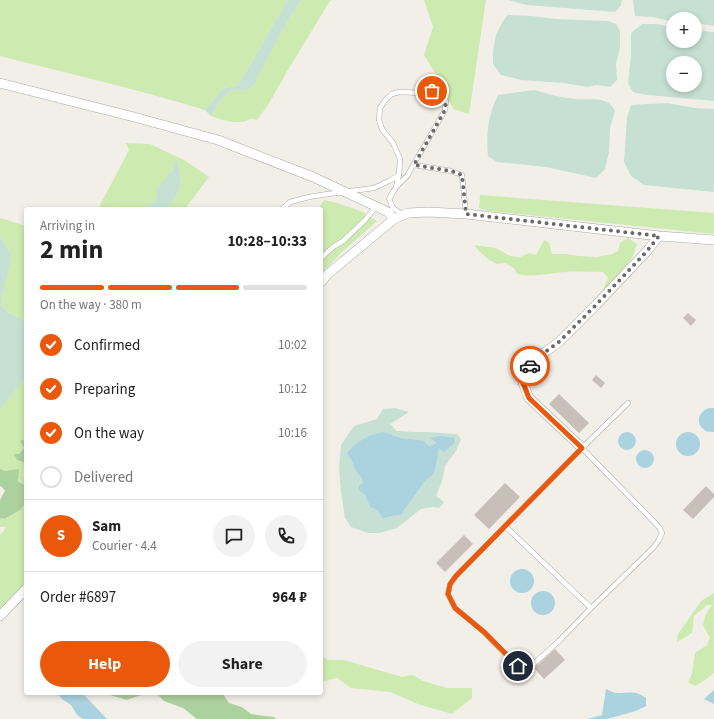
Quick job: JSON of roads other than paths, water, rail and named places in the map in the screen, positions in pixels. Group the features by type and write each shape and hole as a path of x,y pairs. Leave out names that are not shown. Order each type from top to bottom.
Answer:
{"street":[{"path":"0,84 134,117 218,140 313,177 388,212 394,219"},
{"path":"323,280 394,219 402,214 408,213 428,212 466,214 659,236 714,240"},
{"path":"582,448 529,398 523,383 526,370 541,355 559,342 596,305 647,251 659,236"},
{"path":"0,616 24,591"}],"lane":[{"path":"396,187 399,175 400,159 393,143 382,130 378,120 380,108 386,99 392,94 399,92 422,93 432,91 440,94 446,102 445,110 414,165 407,176 396,187 389,199 393,208 402,214"},
{"path":"414,165 451,171 462,175 466,214"},
{"path":"284,207 290,202 328,194 374,188 399,175"},
{"path":"323,256 333,247 343,241 376,207"},
{"path":"582,448 659,527 662,533 653,548 530,667 518,666 484,632 455,608 448,594 450,584 505,526 582,448 628,403"},
{"path":"505,526 591,608"}],"water":[{"path":"709,408 714,408 714,432 704,430 699,423 701,414"},
{"path":"383,432 402,438 424,441 429,446 437,443 430,438 440,436 455,438 455,442 444,452 439,448 437,463 433,475 425,481 401,515 383,519 378,511 370,507 365,495 359,490 359,486 363,482 355,470 347,453 363,439"},
{"path":"623,432 631,432 636,437 634,448 631,450 623,450 618,445 618,437"},
{"path":"688,432 697,435 700,444 697,453 688,456 679,453 676,444 679,435"},
{"path":"641,450 649,450 654,455 652,466 649,468 641,468 636,463 636,455"},
{"path":"522,569 531,572 534,581 531,590 522,593 513,590 510,581 513,572"},
{"path":"543,591 552,594 555,603 552,612 543,615 534,612 531,603 534,594"},
{"path":"606,689 616,693 632,692 639,694 646,698 646,706 636,711 607,719 587,719 602,715"},
{"path":"714,690 714,704 704,699"},
{"path":"59,695 84,695 107,719 83,719 77,715 71,705"}]}
